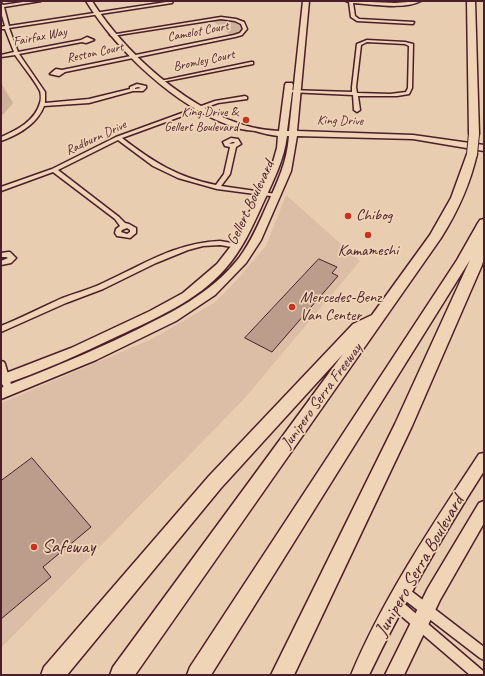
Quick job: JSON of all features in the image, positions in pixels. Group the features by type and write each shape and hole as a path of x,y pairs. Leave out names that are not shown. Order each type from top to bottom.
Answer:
{"highway":[{"name":"Junipero Serra Freeway","path":"121,675 429,247 448,218 464,184 472,154 474,134 471,1"},
{"path":"198,675 460,266 484,223"},
{"path":"282,675 403,426 475,265 484,238"},
{"path":"52,675 146,562 243,450 276,417 358,328 379,316"}],"main road":[{"name":"King Drive","path":"89,1 112,34 132,56 162,81 203,111 234,125 259,131 413,133 484,145"},
{"name":"Gellert Boulevard","path":"4,386 172,305 211,276 238,246 264,194 278,158 283,131 300,1"},
{"name":"Gellert Boulevard","path":"4,386 69,367 134,338 172,318 204,298 228,276 246,256 256,240 287,171 292,148 296,91 306,1"},
{"name":"King Drive","path":"293,131 413,137 484,148"},
{"name":"Junipero Serra Boulevard","path":"360,675 399,598 450,510 484,459"},
{"name":"Junipero Serra Boulevard","path":"394,675 422,616 484,508"}],"street":[{"path":"1,140 26,126 40,112 43,105 43,92 16,53 1,5 39,1"},
{"path":"413,23 358,20 353,18 350,1 414,3 419,1"},
{"path":"1,28 98,15 172,2"},
{"name":"Camelot Court","path":"112,34 221,18 236,20 244,26 245,31 235,36 132,56"},
{"name":"Fairfax Way","path":"1,56 82,41"},
{"path":"288,91 355,94 405,94 410,88 411,46 405,43 367,41 359,44 354,87 355,94 357,110"},
{"name":"Reston Court","path":"63,71 132,56"},
{"name":"Bromley Court","path":"162,81 251,63"},
{"path":"43,105 89,102 133,90"},
{"name":"Radburn Drive","path":"1,189 54,170 118,138 217,102 245,98"},
{"path":"118,138 152,163 180,177 217,187 276,196"},
{"path":"217,187 227,174 233,146"},
{"path":"54,170 105,209 124,226"},
{"path":"1,329 64,301 105,286 162,256 184,248 216,242 238,246"},
{"path":"1,254 10,254 12,258 9,261 1,263"},
{"path":"1,364 4,386"},
{"path":"399,598 422,616 484,654"},
{"path":"422,616 479,675"}],"shaded area":[{"path":"223,20 237,22 242,30 237,34 231,35 213,21"},
{"path":"1,83 13,103 1,117"},
{"path":"286,195 360,261 243,400 1,648 1,403 152,339 214,303 234,283 266,246"}],"building":[{"name":"Mercedes-Benz Van Center","path":"319,259 337,267 332,273 338,276 272,352 245,338"},
{"name":"Safeway","path":"32,458 91,527 43,567 51,577 1,619 1,481"}],"place":[{"name":"King Drive & Gellert Boulevard","path":"246,120"},
{"name":"Chibog","path":"348,216"},
{"name":"Kamameshi","path":"368,235"},
{"name":"Mercedes-Benz Van Center","path":"292,307"},
{"name":"Safeway","path":"34,547"}]}
